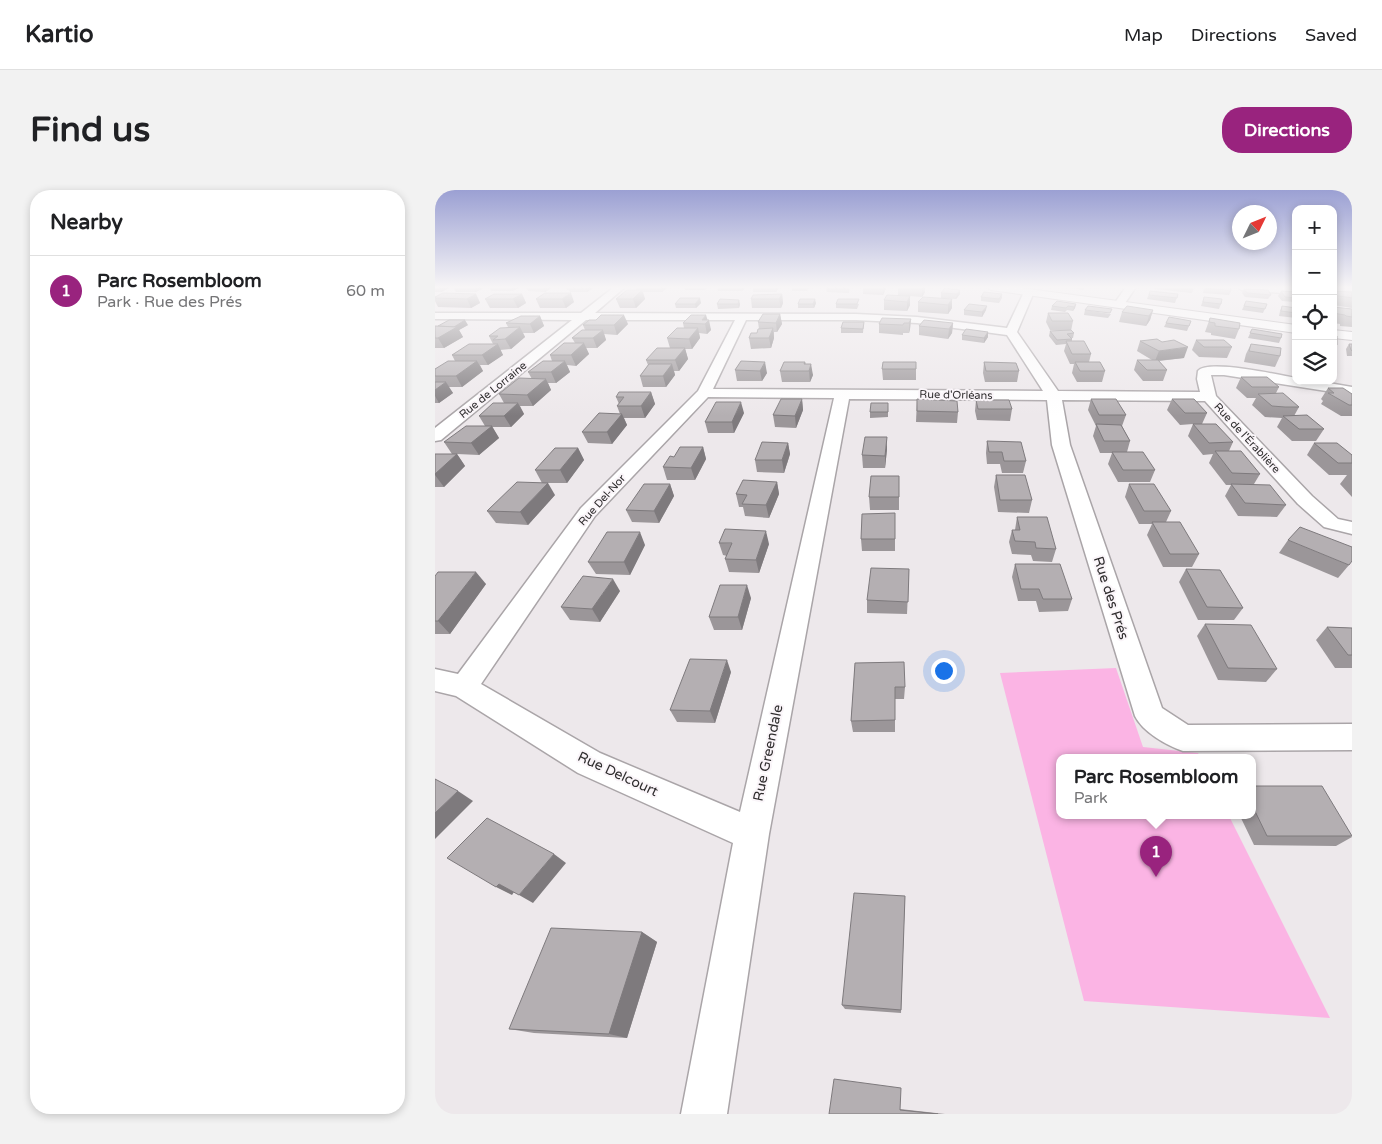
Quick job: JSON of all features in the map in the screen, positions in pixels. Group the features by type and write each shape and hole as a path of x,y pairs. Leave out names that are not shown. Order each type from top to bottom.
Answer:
{"street":[{"name":"Rue de Lorraine","path":"435,436 568,330"},
{"name":"Rue Del-Nor","path":"464,686 588,512 703,393 735,330"},
{"path":"996,330 1011,332"},
{"name":"Rue des Prés","path":"1011,332 1054,396 1061,445 1150,716 1183,738 1352,737"},
{"path":"1337,334 1352,336"},
{"name":"Rue de l'Érablière","path":"1352,391 1224,371 1205,371 1204,379 1209,397 1305,500 1331,522 1352,528"},
{"name":"Rue d'Orléans","path":"703,393 1209,397"},
{"name":"Rue Greendale","path":"703,1114 752,834 843,394"},
{"name":"Rue Delcourt","path":"435,680 464,686 589,763 752,834"}],"shaded area":[{"path":"1116,668 1143,747 1198,753 1056,754 1056,819 1230,819 1330,1018 1084,1001 1000,673"}],"building":[{"path":"435,330 452,330 438,338 435,338"},
{"path":"497,330 516,330 505,339 493,340 498,336 489,336"},
{"path":"582,330 603,330 593,338 572,338"},
{"path":"675,330 696,330 689,339 667,338"},
{"path":"758,330 772,330 769,338 749,338 751,333 757,333"},
{"path":"965,330 988,332 984,338 962,335"},
{"path":"1071,330 1074,333 1067,334 1072,339 1057,340 1050,331"},
{"path":"1251,330 1259,330 1282,334 1281,338 1250,333"},
{"path":"1157,339 1162,342 1174,340 1188,347 1159,351 1140,341"},
{"path":"1196,340 1224,340 1232,347 1204,347"},
{"path":"1066,341 1084,341 1091,354 1072,354"},
{"path":"564,343 584,343 571,355 550,355"},
{"path":"469,344 498,344 482,355 452,355"},
{"path":"1251,344 1281,348 1280,356 1249,351"},
{"path":"657,348 685,348 675,360 646,360"},
{"path":"1137,360 1158,360 1167,370 1147,370"},
{"path":"448,361 477,361 456,376 435,376 435,369"},
{"path":"543,361 565,361 551,372 528,372"},
{"path":"741,361 765,362 760,371 735,370"},
{"path":"784,362 805,362 804,364 811,364 809,371 780,371"},
{"path":"883,362 916,362 916,369 882,369"},
{"path":"984,362 1016,363 1019,371 986,371"},
{"path":"1075,362 1100,362 1105,371 1080,371"},
{"path":"649,364 672,364 663,376 640,376"},
{"path":"1241,377 1267,377 1279,387 1252,387"},
{"path":"519,378 546,379 527,395 499,394"},
{"path":"435,382 446,382 435,390"},
{"path":"1328,388 1343,388 1352,394 1352,405 1328,393 1334,393"},
{"path":"619,392 651,392 641,406 617,406 624,397 616,397"},
{"path":"1283,393 1299,407 1272,406 1258,394"},
{"path":"781,399 802,399 795,416 773,415"},
{"path":"917,399 957,401 958,412 917,411"},
{"path":"1091,399 1116,399 1126,415 1099,415"},
{"path":"1172,399 1194,399 1207,413 1185,413"},
{"path":"976,400 1009,400 1012,409 978,409"},
{"path":"716,402 741,402 732,422 705,422"},
{"path":"493,403 518,403 504,416 479,416"},
{"path":"871,403 888,403 888,412 870,412"},
{"path":"599,413 622,414 607,432 582,432"},
{"path":"1307,415 1324,429 1299,429 1283,416"},
{"path":"1096,424 1121,425 1130,441 1104,441"},
{"path":"1193,424 1216,424 1233,442 1209,443"},
{"path":"466,426 492,426 471,443 444,442"},
{"path":"865,437 887,437 885,456 862,455"},
{"path":"987,441 1021,442 1026,461 1004,461 1002,452 989,452"},
{"path":"762,442 788,443 782,460 755,460"},
{"path":"1314,443 1337,443 1352,455 1352,463 1338,463"},
{"path":"680,447 703,447 691,468 663,467 670,456 674,457"},
{"path":"555,448 578,448 560,470 535,470"},
{"path":"1215,451 1241,451 1260,474 1232,473"},
{"path":"1112,452 1143,452 1155,470 1123,470"},
{"path":"435,454 457,454 435,474"},
{"path":"996,475 1025,475 1032,500 1000,500"},
{"path":"871,476 899,476 899,497 869,497"},
{"path":"743,480 777,482 766,505 742,504 747,495 736,494"},
{"path":"517,482 548,483 520,512 487,511"},
{"path":"644,484 670,484 654,511 626,510"},
{"path":"1129,484 1154,484 1171,511 1144,511"},
{"path":"1231,484 1270,485 1286,505 1245,503"},
{"path":"895,513 895,539 861,539 862,514"},
{"path":"1017,517 1047,517 1056,549 1036,548 1035,542 1015,541 1012,530 1020,530"},
{"path":"1152,522 1180,522 1199,554 1170,554"},
{"path":"1300,527 1352,547 1352,561 1349,565 1288,540"},
{"path":"725,529 766,531 756,560 725,559 732,543 719,543"},
{"path":"607,532 640,532 624,562 588,562"},
{"path":"1015,564 1060,564 1072,599 1043,599 1039,589 1021,589"},
{"path":"871,568 909,569 908,602 867,600"},
{"path":"1186,569 1220,570 1243,608 1207,607"},
{"path":"438,572 476,572 438,621 435,621 435,576"},
{"path":"583,576 613,579 592,609 561,607"},
{"path":"720,585 747,585 738,617 709,617"},
{"path":"1205,624 1251,625 1277,669 1228,668"},
{"path":"1327,627 1352,628 1352,655 1348,655"},
{"path":"690,659 727,660 710,711 670,710"},
{"path":"904,662 905,687 895,687 895,720 851,721 855,663"},
{"path":"435,779 458,791 435,813"},
{"path":"1256,786 1322,786 1352,836 1267,836 1256,813"},
{"path":"487,818 554,854 519,895 499,884 496,887 447,858"},
{"path":"854,893 905,896 901,1010 842,1005"},
{"path":"551,928 642,932 609,1034 509,1029"},
{"path":"834,1079 901,1088 900,1110 938,1114 829,1114"}],"place":[{"name":"Parc Rosembloom","path":"1156,877"}]}
